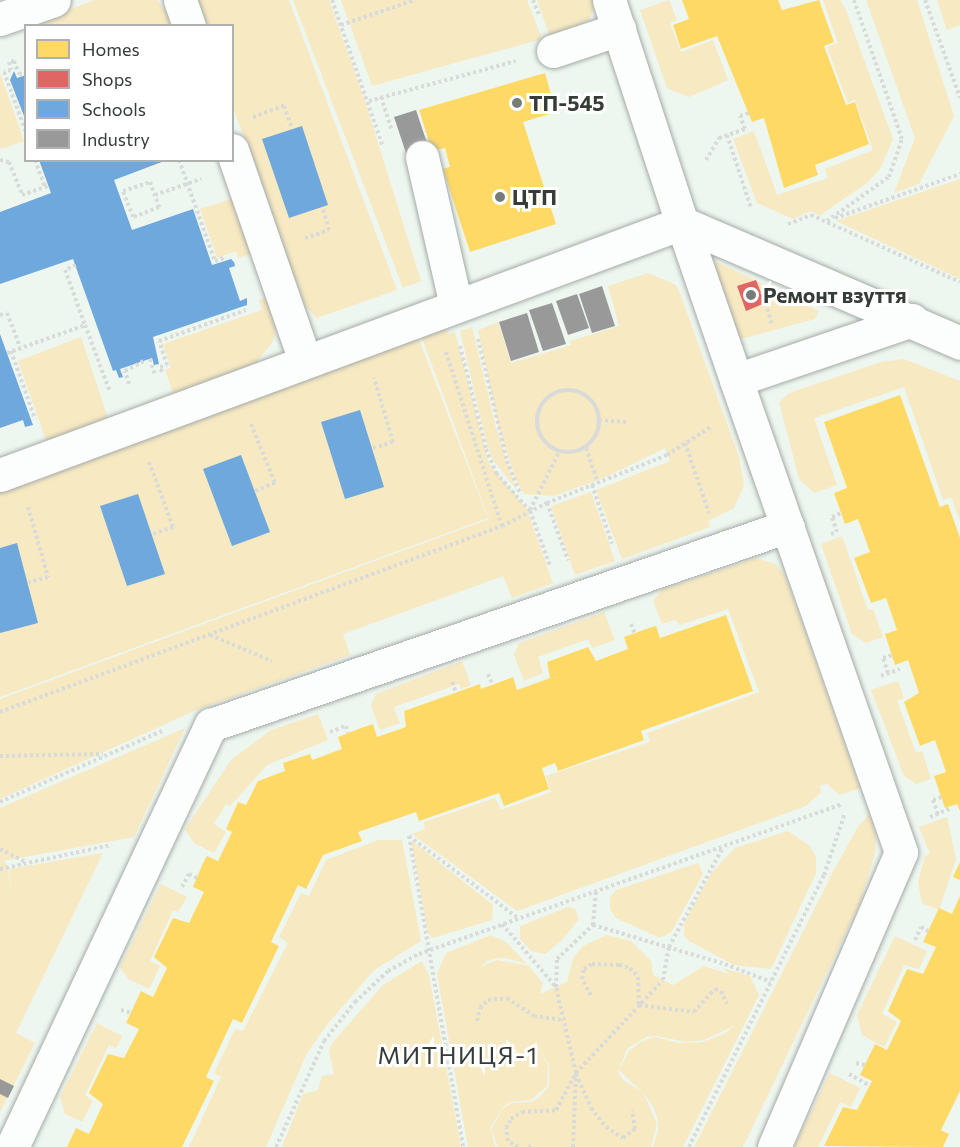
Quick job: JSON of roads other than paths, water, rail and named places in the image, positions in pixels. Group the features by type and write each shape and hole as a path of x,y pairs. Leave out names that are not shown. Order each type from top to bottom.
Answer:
{"lane":[{"path":"0,20 54,0"},
{"path":"180,0 188,24"},
{"path":"553,51 614,14 682,223 901,852 774,1147"},
{"path":"238,145 305,361"},
{"path":"422,157 452,307"},
{"path":"8,472 682,223 912,320 960,343"},
{"path":"736,380 912,320"},
{"path":"12,1147 211,724 788,526"}],"place":[{"name":"ТП-545","path":"517,103"},
{"name":"ЦТП","path":"500,197"},
{"name":"Ремонт взуття","path":"751,295"}],"district":[{"name":"МИТНИЦЯ-1","path":"458,1055"}]}
